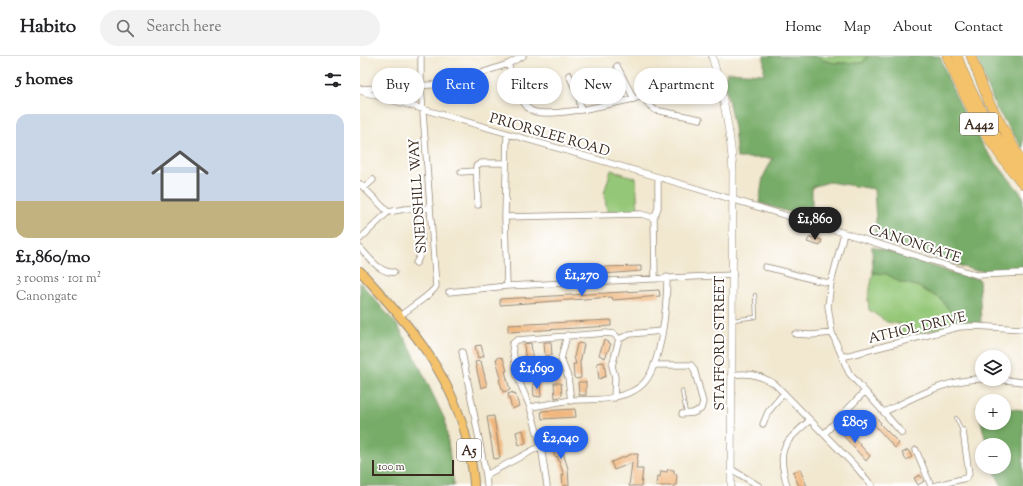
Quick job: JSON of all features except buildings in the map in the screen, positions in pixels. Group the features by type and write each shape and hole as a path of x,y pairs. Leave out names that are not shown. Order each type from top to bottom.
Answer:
{"highway":[{"name":"A442","path":"947,56 959,87 983,132 1023,184"},
{"name":"A442","path":"956,56 967,84 992,128 1023,171"},
{"name":"A442","path":"971,56 988,100 1023,164"}],"main road":[{"name":"A5","path":"360,271 400,316 429,354 448,385 460,415 468,445 474,486"}],"street":[{"name":"SNEDSHILL WAY","path":"421,56 421,68"},
{"name":"PRIORSLEE ROAD","path":"424,86 448,84 508,64 523,56"},
{"name":"STAFFORD STREET","path":"712,56 715,68"},
{"path":"508,64 523,101 530,110 539,113 581,110 634,99 617,66"},
{"path":"569,75 579,98 581,110"},
{"name":"PRIORSLEE ROAD","path":"360,90 372,89"},
{"name":"PRIORSLEE ROAD","path":"360,90 733,200"},
{"name":"SNEDSHILL WAY","path":"400,316 434,291 436,286 429,208 423,104"},
{"path":"648,104 655,110 700,120"},
{"name":"STAFFORD STREET","path":"723,104 732,147 733,274 731,320 731,486"},
{"path":"507,134 505,217 507,286"},
{"path":"478,205 476,166 481,163 506,163"},
{"path":"461,172 476,171"},
{"path":"655,279 654,218 658,208 658,177"},
{"path":"373,180 362,186 388,212"},
{"name":"CANONGATE","path":"733,200 977,275 1023,273"},
{"path":"416,263 420,259 421,251 419,208"},
{"path":"360,239 388,212 429,208"},
{"path":"505,217 641,214 654,218"},
{"path":"844,233 831,283 828,306 832,333 849,373 902,433"},
{"path":"360,248 381,269 388,272 394,272"},
{"path":"765,267 785,271 811,280 831,283"},
{"path":"448,292 507,286 733,274"},
{"path":"530,407 570,401 614,398 632,392 643,383 654,365 662,331 667,304 667,277"},
{"name":"ATHOL DRIVE","path":"842,357 906,342 959,327 974,326 1023,328"},
{"path":"619,339 630,334 662,331"},
{"path":"547,486 541,446 530,407 517,376 512,344 517,340 606,333 614,334 619,339"},
{"path":"795,334 811,335 832,333"},
{"path":"567,335 560,359 568,376 570,401"},
{"path":"614,398 615,377 612,366 619,339"},
{"path":"462,352 487,486"},
{"path":"654,365 691,365 702,402 701,409 684,414"},
{"path":"731,374 742,373 762,376 784,393 872,486"},
{"path":"884,412 939,386 954,382 986,379 1023,382"},
{"path":"824,434 865,391"},
{"path":"763,424 768,412 784,393"},
{"path":"788,486 781,457 782,449 789,438 810,420"},
{"path":"916,450 934,486 966,478 969,474 963,431"},
{"path":"486,475 541,446"},
{"path":"731,469 759,486"}],"lane":[{"path":"731,320 756,317 755,296"},
{"path":"682,391 684,414"},
{"path":"956,418 963,431"}],"green space":[{"path":"764,56 820,56 822,60 835,63 863,63 867,56 940,56 949,81 965,115 984,148 1023,196 1023,269 997,271 973,270 874,238 876,221 874,189 829,182 812,187 812,219 759,203 763,177 773,158 737,158 734,127 728,99 728,72 764,74"},
{"path":"820,56 867,56 863,63 835,63 821,60"},
{"path":"976,56 1023,56 1023,149 996,108"},
{"path":"611,170 636,178 638,211 607,211 604,193"},
{"path":"872,246 962,276 979,279 981,323 959,323 941,299 917,286 900,282 887,274 873,273"},
{"path":"873,273 887,274 900,282 917,286 941,299 959,323 903,338 900,324 887,322 869,310 868,299"},
{"path":"360,282 397,325 414,355 445,420 454,486 360,486"},
{"path":"1011,409 1023,410 1023,486 1002,486 996,474 1011,474 1011,438 985,438 983,430 1011,430"}]}
